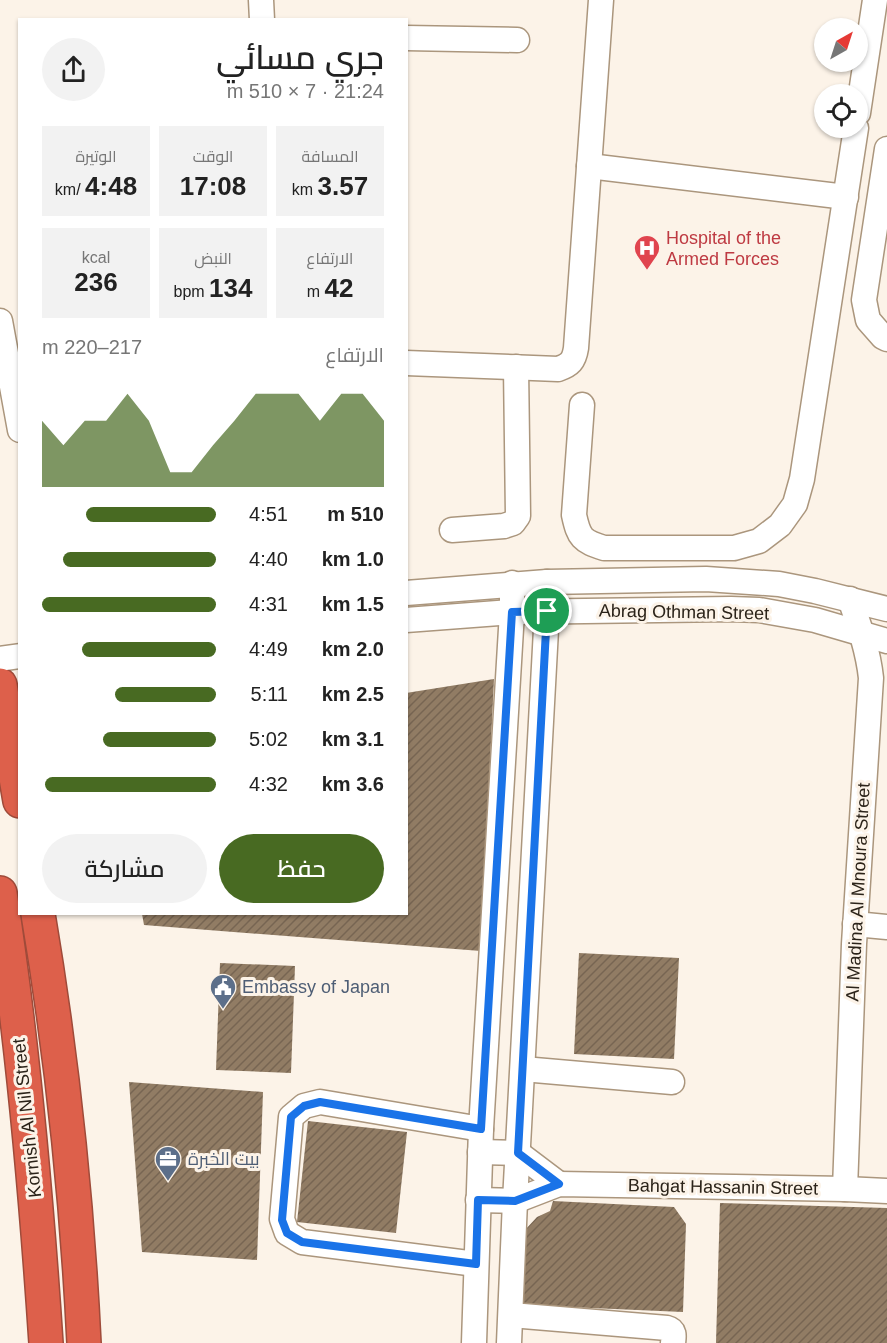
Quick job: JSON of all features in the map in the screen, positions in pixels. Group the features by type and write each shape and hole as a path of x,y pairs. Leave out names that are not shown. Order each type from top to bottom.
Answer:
{"highway":[{"path":"5,690 18,786"},
{"name":"Kornish Al Nil Street","path":"0,893 28,1117 46,1343"},
{"path":"38,915 50,983 72,1168 81,1266 84,1343"}],"street":[{"path":"261,0 262,18"},
{"path":"408,363 558,369 568,366 574,358 601,0"},
{"path":"862,84 875,0"},
{"path":"408,38 517,40"},
{"path":"582,405 574,515 577,531 588,543 604,548 734,548 759,541 780,525 795,504 802,479 855,138"},
{"path":"887,149 864,300 868,320 887,339"},
{"path":"589,166 846,197"},
{"path":"8,336 18,414"},
{"path":"452,530 504,526 513,523 518,516 516,368"},
{"name":"Abrag Othman Street","path":"408,593 512,583 670,579 743,580 814,591 887,609"},
{"path":"509,1343 547,582"},
{"path":"474,1343 480,1140 512,583"},
{"name":"Al Madina Al Mnoura Street","path":"845,1189 855,924 871,678 863,634 850,599"},
{"name":"Abrag Othman Street","path":"408,620 547,611 759,610 814,620 887,641"},
{"path":"0,659 18,656"},
{"path":"855,924 887,927"},
{"path":"523,1070 672,1082"},
{"path":"476,1264 302,1242 287,1233 282,1220 291,1117 304,1106 320,1102 480,1140 518,1153 559,1184"},
{"name":"Bahgat Hassanin Street","path":"515,1201 559,1184 887,1191"},
{"path":"478,1200 515,1201"},
{"path":"511,1315 667,1328 673,1332 673,1343"}],"building":[{"path":"494,679 481,951 144,925 142,915 408,915 408,693"},
{"path":"579,953 679,958 674,1059 574,1054"},
{"path":"220,963 295,966 291,1073 216,1070"},
{"path":"129,1082 263,1092 257,1260 142,1252"},
{"path":"308,1121 407,1132 396,1233 297,1222"},
{"path":"553,1201 674,1207 686,1224 683,1312 522,1305 525,1230 537,1217 550,1211"},
{"path":"720,1203 887,1208 887,1343 716,1343"}],"place":[{"name":"Hospital of the Armed Forces","path":"647,271"},
{"name":"Embassy of Japan","path":"223,1010"},
{"name":"بيت الخبرة","path":"168,1182"}],"route":[{"path":"547,611 518,1153 559,1184 515,1201 478,1200 476,1264 302,1242 287,1233 282,1220 291,1117 304,1106 320,1102 481,1129 512,612 547,611"}]}
